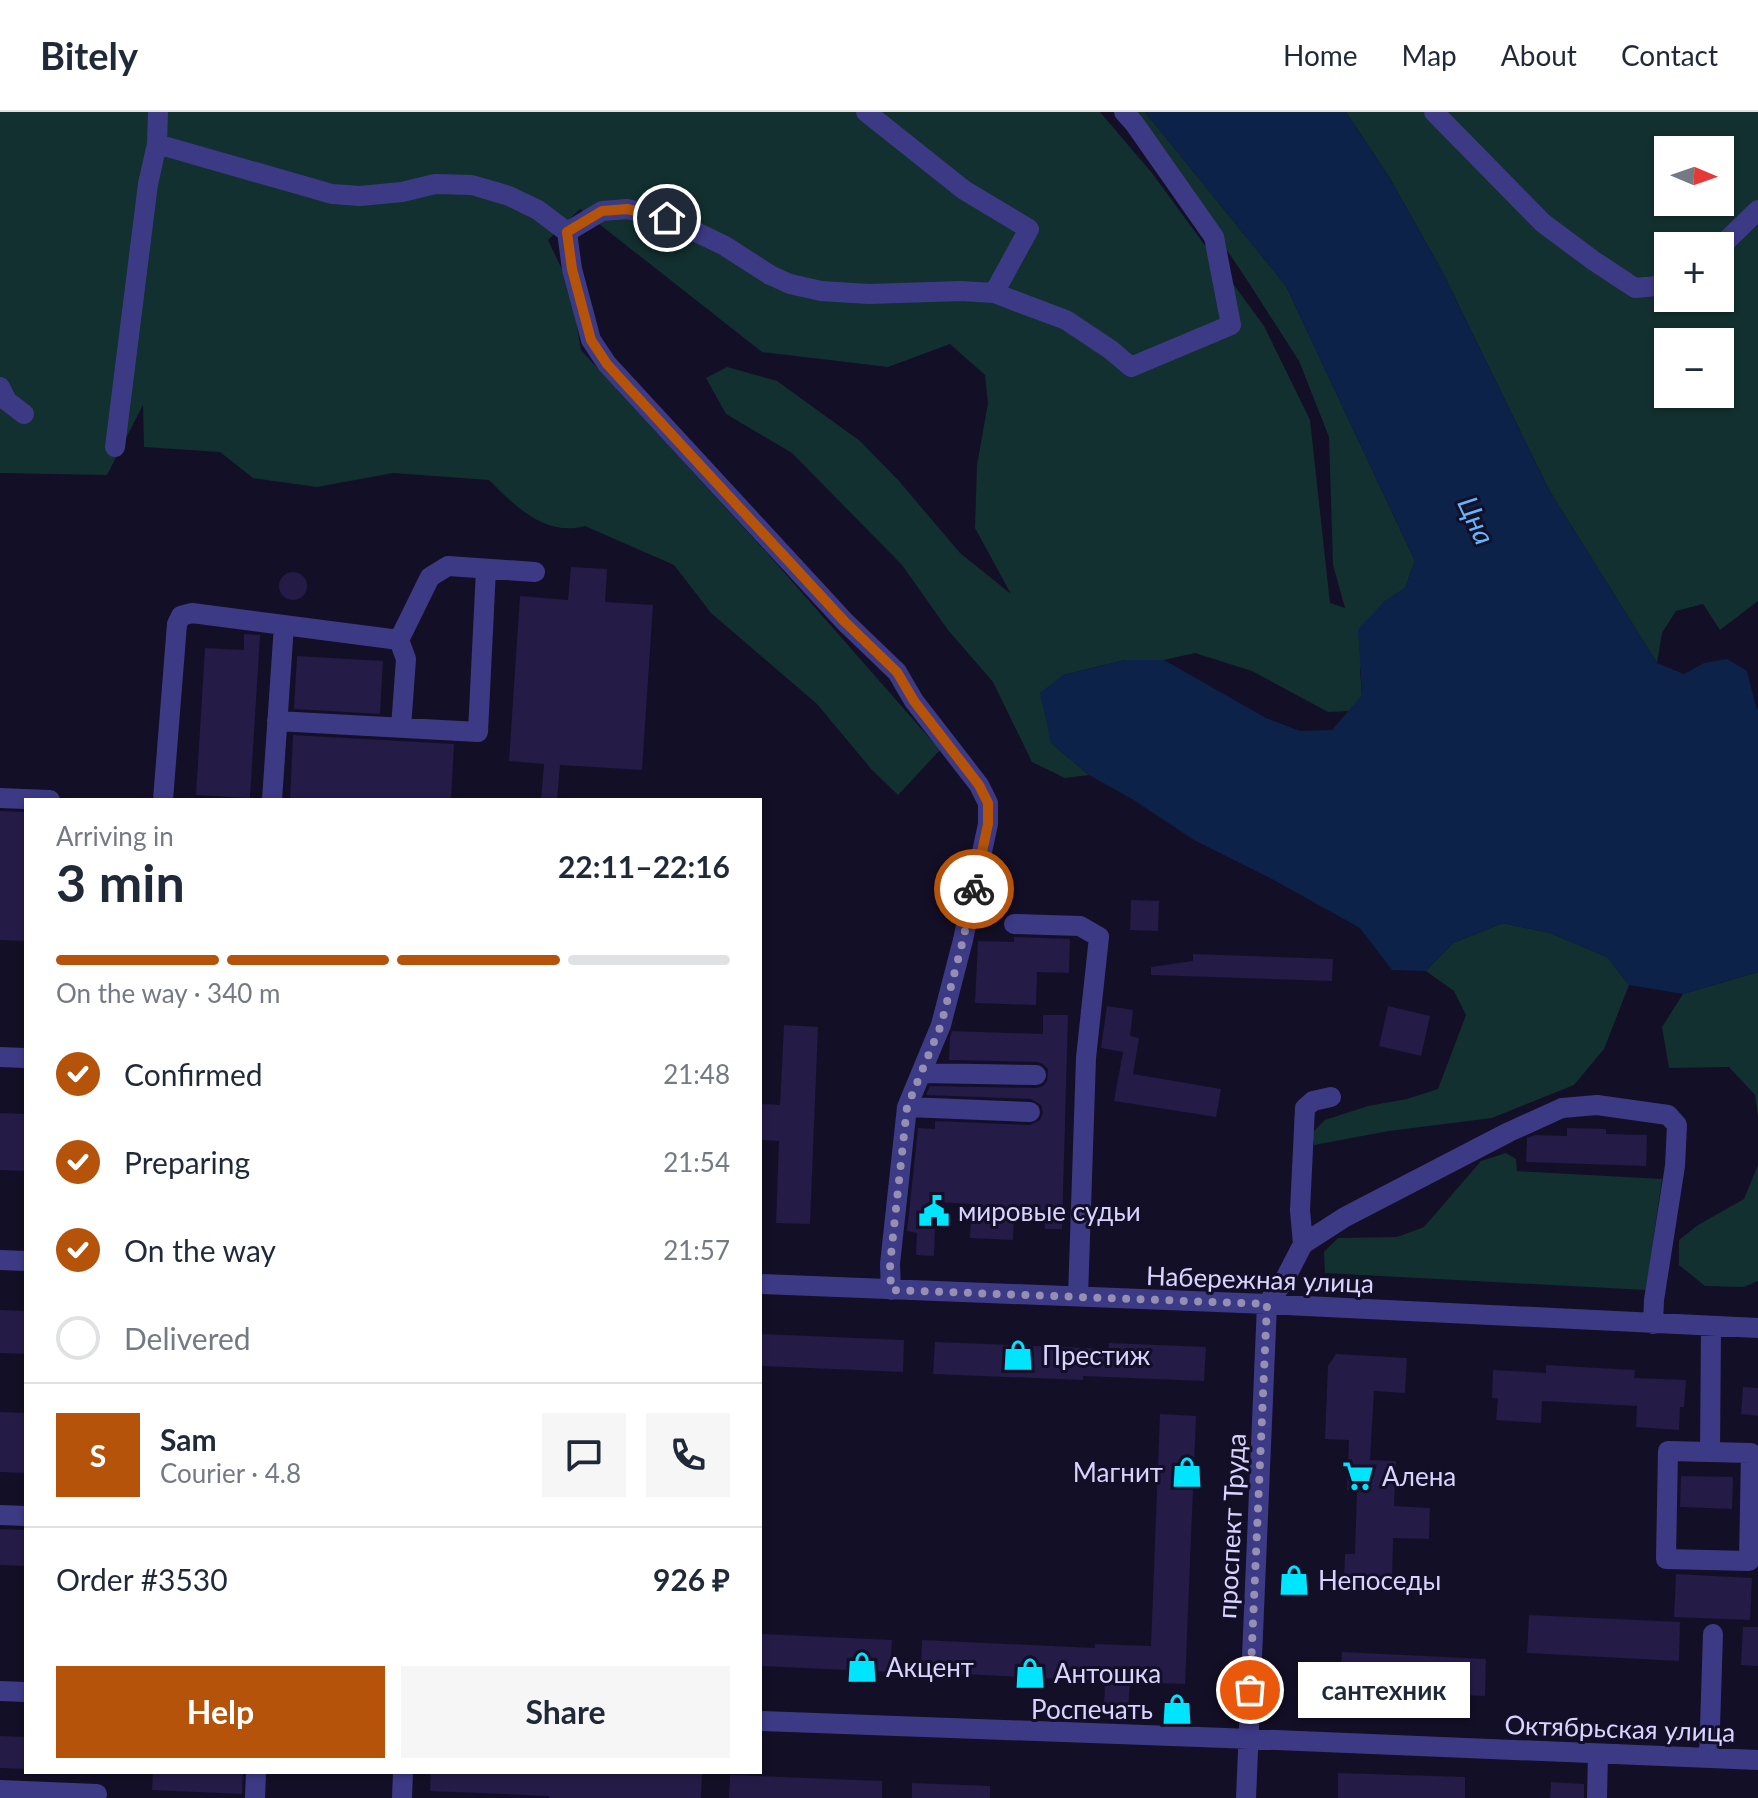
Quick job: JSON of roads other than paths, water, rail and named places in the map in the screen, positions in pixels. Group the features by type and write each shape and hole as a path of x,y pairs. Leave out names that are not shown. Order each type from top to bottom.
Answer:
{"street":[{"path":"115,447 148,184 157,144 158,112"},
{"path":"866,112 964,190 1029,229 994,293"},
{"path":"567,232 602,211 627,209 667,218 725,246 790,284 821,291 869,294 994,293 1066,320 1131,367 1231,325 1214,237 1124,112"},
{"path":"1434,112 1543,223 1635,288 1654,286"},
{"path":"157,144 332,194 360,196 402,192 435,184 472,185 509,196 538,210 567,232 572,269 591,340 607,364 845,622 897,672 914,701 979,785 988,803 988,824 963,940 941,1025 907,1107 890,1264 891,1290"},
{"path":"1734,233 1758,210"},
{"path":"0,387 7,401 24,414"},
{"path":"401,728 406,659 399,640 430,577 448,566 535,572"},
{"path":"277,721 478,732 486,569"},
{"path":"163,798 177,624 181,616 192,613 399,640"},
{"path":"272,798 284,625"},
{"path":"0,798 24,799"},
{"path":"1014,924 1080,926 1099,937 1086,1058 1078,1297"},
{"path":"0,1057 24,1058"},
{"path":"922,1073 1036,1075"},
{"path":"1303,1244 1300,1210 1305,1108 1313,1101 1331,1097"},
{"path":"1267,1304 1284,1281 1303,1244 1359,1210 1562,1108 1597,1105 1668,1115 1677,1125 1675,1166 1653,1324"},
{"path":"907,1107 1030,1112"},
{"path":"0,1260 24,1261"},
{"name":"Набережная улица","path":"762,1284 1758,1328"},
{"name":"проспект Труда","path":"1246,1798 1267,1304"},
{"path":"1710,1452 1711,1326"},
{"path":"1668,1451 1754,1453 1754,1555 1749,1561 1666,1559 1668,1451"},
{"path":"0,1515 24,1516"},
{"path":"1709,1758 1713,1634"},
{"path":"0,1691 24,1692"},
{"name":"Октябрьская улица","path":"762,1721 1758,1760"},
{"path":"1597,1798 1598,1754"},
{"path":"0,1790 97,1796 98,1774"},
{"path":"255,1798 256,1774"},
{"path":"402,1798 403,1774"}],"water":[{"name":"Цна","path":"1145,112 1346,112 1389,177 1442,271 1549,490 1657,663 1684,674 1704,663 1727,659 1747,671 1758,710 1758,972 1683,994 1629,985 1607,957 1550,933 1503,923 1453,943 1426,971 1392,970 1360,928 1194,840 1089,775 1051,743 1040,693 1063,675 1125,660 1164,660 1266,718 1300,731 1332,730 1362,695 1358,629 1384,602 1405,588 1415,561 1286,286"}],"place":[{"name":"мировые судьи","path":"934,1211"},
{"name":"Престиж","path":"1018,1355"},
{"name":"Магнит","path":"1187,1472"},
{"name":"Алена","path":"1358,1476"},
{"name":"Непоседы","path":"1294,1580"},
{"name":"Акцент","path":"862,1667"},
{"name":"Антошка","path":"1030,1673"},
{"name":"сантехник","path":"1250,1690"},
{"name":"Роспечать","path":"1177,1709"}]}
